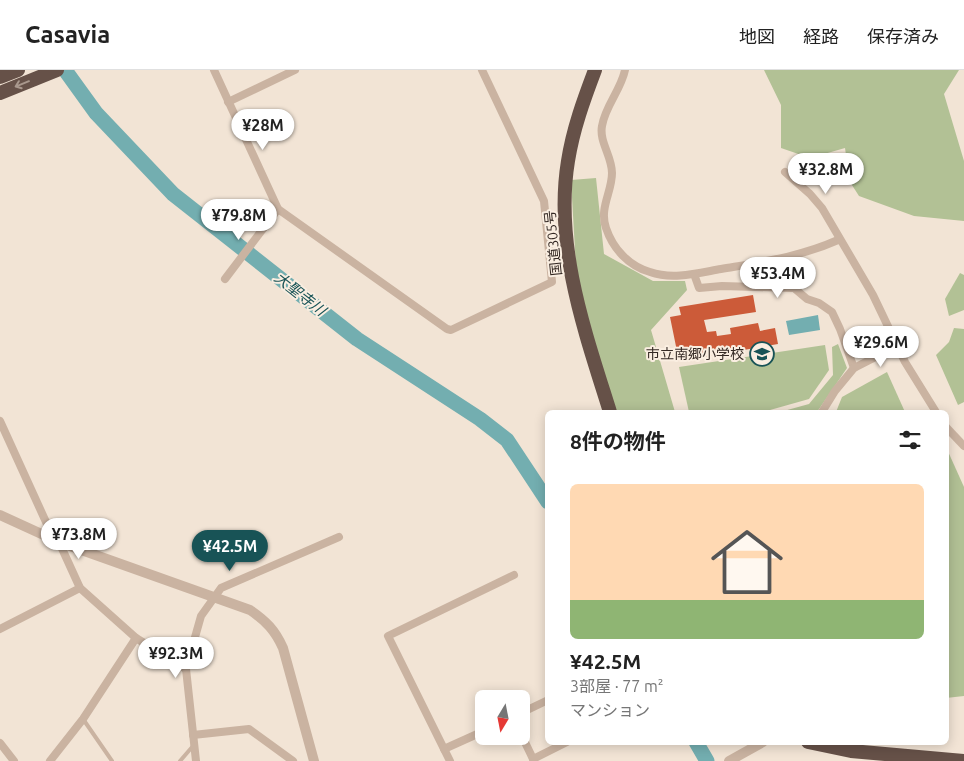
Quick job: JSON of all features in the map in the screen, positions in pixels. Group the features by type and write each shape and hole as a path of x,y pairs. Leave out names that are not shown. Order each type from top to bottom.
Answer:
{"highway":[{"path":"0,77 18,70"},
{"name":"国道305号","path":"595,70 582,102 568,160 565,221 574,284 609,410"},
{"path":"0,93 50,73"},
{"path":"822,745 851,751 964,760"}],"street":[{"path":"214,70 278,209 451,330 552,282 544,201 482,70"},
{"path":"228,102 295,70"},
{"path":"625,70 602,124 601,138 609,153 612,169 605,203 605,226 616,249 642,270 671,276 694,274 793,257 838,240"},
{"path":"785,172 810,194 822,208 838,240 873,295 897,346 935,410"},
{"path":"225,279 278,209"},
{"path":"694,274 699,288 722,286 794,288 807,300 819,303 832,312 854,368"},
{"path":"823,410 854,368 897,346"},
{"path":"0,421 51,533 59,542 80,588 136,638 186,669"},
{"path":"949,430 964,446"},
{"path":"0,515 59,542 215,596 250,610 268,622 277,633 283,648 314,761"},
{"path":"196,761 186,669 201,616 221,588 339,536"},
{"path":"450,761 388,636 514,575"},
{"path":"0,629 80,588"},
{"path":"50,761 83,719 136,638"},
{"path":"530,709 545,702"},
{"path":"193,735 249,729 293,761"},
{"path":"444,749 475,735"},
{"path":"0,743 14,761"},
{"path":"526,745 533,760 562,745"},
{"path":"729,761 758,745"}],"lane":[{"path":"83,719 112,761"},
{"path":"180,761 194,745"}],"green space":[{"path":"764,70 959,70 944,94 964,161 964,221 914,216 859,196 850,182 845,148 810,158 781,148 781,105"},
{"path":"596,178 604,254 653,281 685,281 687,290 651,330 674,410 612,410 577,285 571,180"},
{"path":"960,273 964,275 964,310 949,316 945,299"},
{"path":"954,328 964,329 964,402 958,405 936,355 949,342"},
{"path":"838,344 847,368 818,410 787,410 809,404 833,375 832,347"},
{"path":"825,345 829,370 809,399 770,410 689,410 679,367"},
{"path":"887,372 904,410 837,410 842,397"},
{"path":"949,454 964,487 964,696 949,698"}],"water":[{"path":"818,315 820,330 789,335 786,321"}],"building":[{"path":"753,295 756,312 704,320 707,332 716,331 717,336 731,334 730,328 758,323 760,331 775,328 778,344 679,361 670,317 681,315 679,307"}],"waterway":[{"name":"大聖寺川","path":"65,70 96,113 173,194 357,339 480,419 507,440 545,497"},
{"name":"大聖寺川","path":"698,745 707,761"}],"place":[{"name":"市立南郷小学校","path":"762,354"}]}
